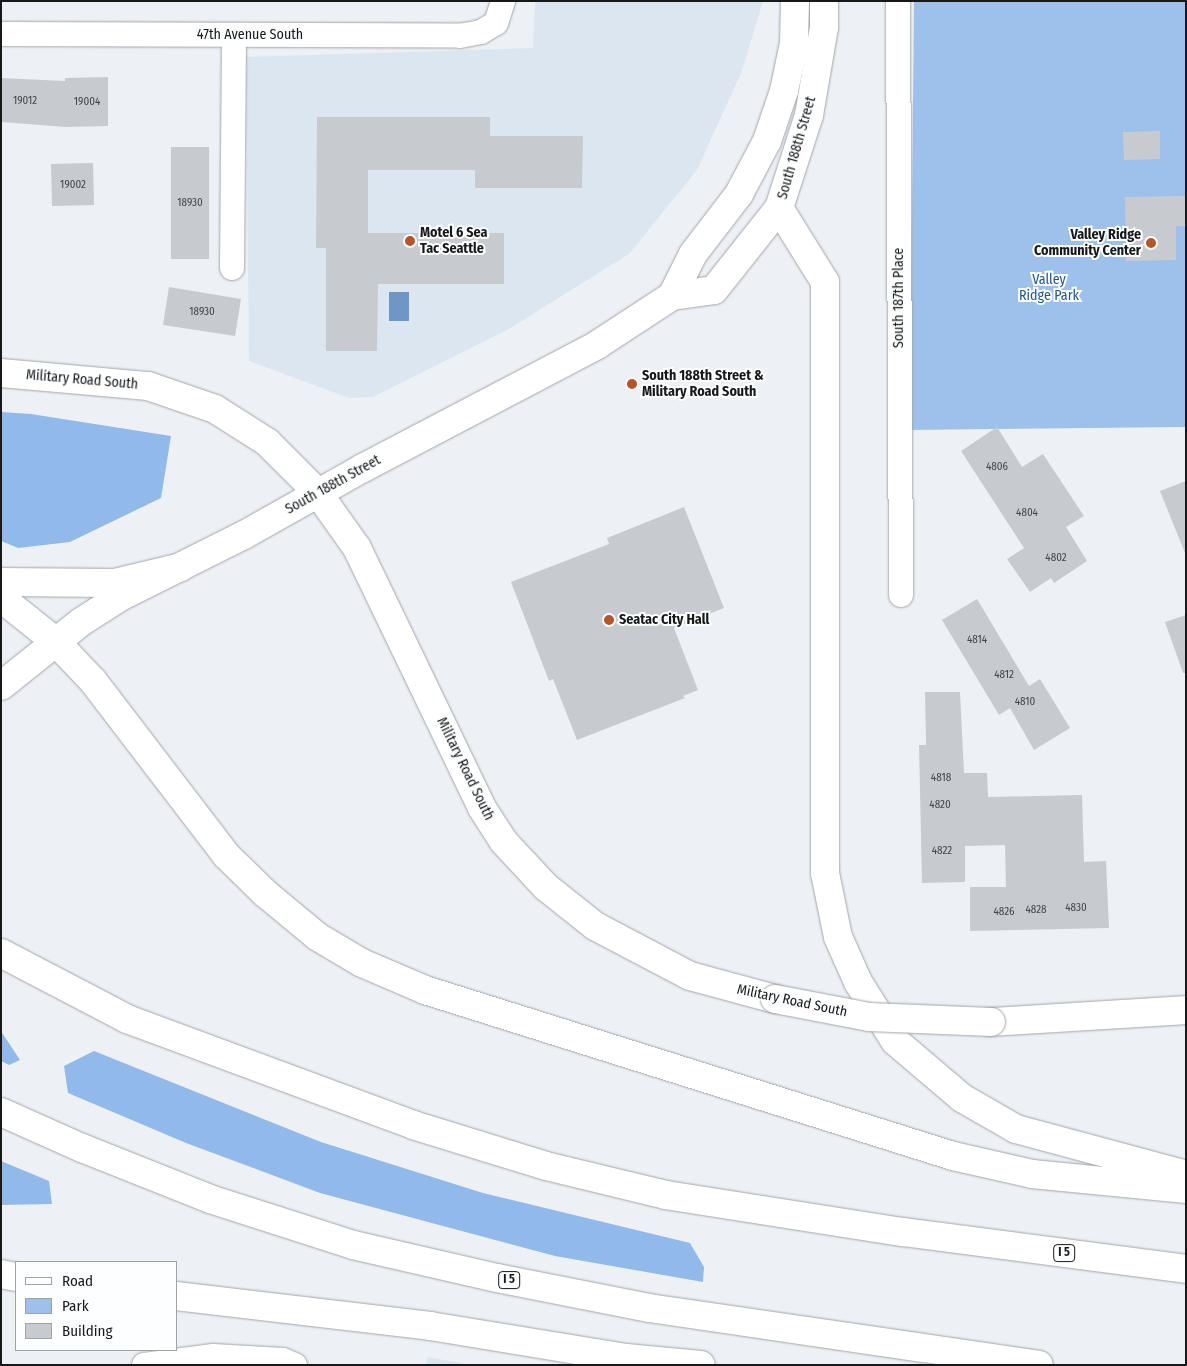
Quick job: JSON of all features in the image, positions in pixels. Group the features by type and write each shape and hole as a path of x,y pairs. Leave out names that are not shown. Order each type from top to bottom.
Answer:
{"main road":[{"name":"South 188th Street","path":"672,296 693,254 739,194 767,141 784,91 794,43 796,1"},
{"name":"South 188th Street","path":"1,686 55,641 120,597 181,567 597,345 672,296 714,290 779,208 809,115 824,27 824,1"},
{"path":"779,208 824,282 825,873 838,938 858,982 895,1041 962,1098 1016,1129 1186,1175"},
{"name":"Military Road South","path":"1,373 123,382 185,397 215,409 267,442 318,493 342,523 375,582 482,808 504,842 546,887 595,926 690,976 775,999 869,1017 991,1022 1186,1010"},
{"path":"1,582 114,583 181,567"},
{"path":"1,598 55,641 93,681 226,855 266,894 318,937 362,963 425,990 953,1156 1032,1174 1186,1189"},
{"name":"I 5","path":"1,953 127,1019 412,1125 546,1166 666,1195 903,1232 1186,1269"},
{"name":"I 5","path":"1,1112 82,1148 210,1199 353,1245 498,1278 650,1308 1039,1365"},
{"path":"1,1274 15,1277"},
{"path":"178,1296 430,1326 626,1358 701,1365"}],"street":[{"name":"South 187th Place","path":"898,1 900,595"},
{"name":"47th Avenue South","path":"1,34 460,36 481,32 500,12"},
{"path":"232,268 234,35"},
{"path":"144,1365 213,1356 283,1360 295,1365"}],"shaded area":[{"path":"535,1 763,1 742,71 697,170 629,254 507,330 373,397 349,398 249,361 246,57 533,48"},
{"path":"389,292 409,292 409,321 389,321"},
{"path":"1,412 31,414 171,436 161,498 70,542 18,548 1,541"},
{"path":"1,1031 20,1060 9,1065 1,1061"},
{"path":"94,1051 321,1142 483,1193 690,1243 704,1267 703,1282 555,1256 320,1193 186,1143 68,1093 64,1066"},
{"path":"1,1161 49,1181 52,1204 1,1205"},
{"path":"427,1357 473,1365 426,1365"}],"green space":[{"name":"Valley Ridge Park","path":"914,1 1186,1 1186,427 910,430"}],"building":[{"path":"108,77 108,126 66,127 1,122 1,78 65,81 65,78"},
{"name":"Motel 6 Sea Tac Seattle","path":"317,117 490,117 490,136 583,136 582,188 475,188 475,170 368,170 368,233 504,233 504,284 378,284 377,351 326,351 326,248 316,248"},
{"path":"1160,131 1160,159 1124,160 1123,132"},
{"path":"171,147 209,147 209,259 171,259"},
{"path":"93,163 94,205 52,206 51,164"},
{"name":"Valley Ridge Community Center","path":"1186,196 1186,226 1176,226 1176,260 1126,261 1125,197"},
{"path":"169,287 241,299 235,336 163,325"},
{"path":"997,427 1022,467 1043,454 1084,516 1066,527 1087,561 1054,583 1051,578 1030,592 1007,559 1024,548 961,451"},
{"path":"1186,481 1186,552 1185,553 1160,491"},
{"name":"Seatac City Hall","path":"684,507 724,608 674,628 698,690 683,696 685,698 577,740 553,679 549,681 511,582 609,544 607,538"},
{"path":"977,599 1029,686 1040,679 1070,728 1034,750 1010,708 999,715 942,620"},
{"path":"1186,615 1186,673 1183,673 1165,622"},
{"path":"925,692 960,692 964,773 987,773 988,797 1082,795 1084,862 1106,861 1109,928 970,931 970,887 1006,887 1005,845 965,846 965,882 922,883 919,745 926,745"}],"place":[{"name":"Motel 6 Sea Tac Seattle","path":"410,241"},
{"name":"Valley Ridge Community Center","path":"1151,243"},
{"name":"South 188th Street & Military Road South","path":"632,384"},
{"name":"Seatac City Hall","path":"609,620"}]}
